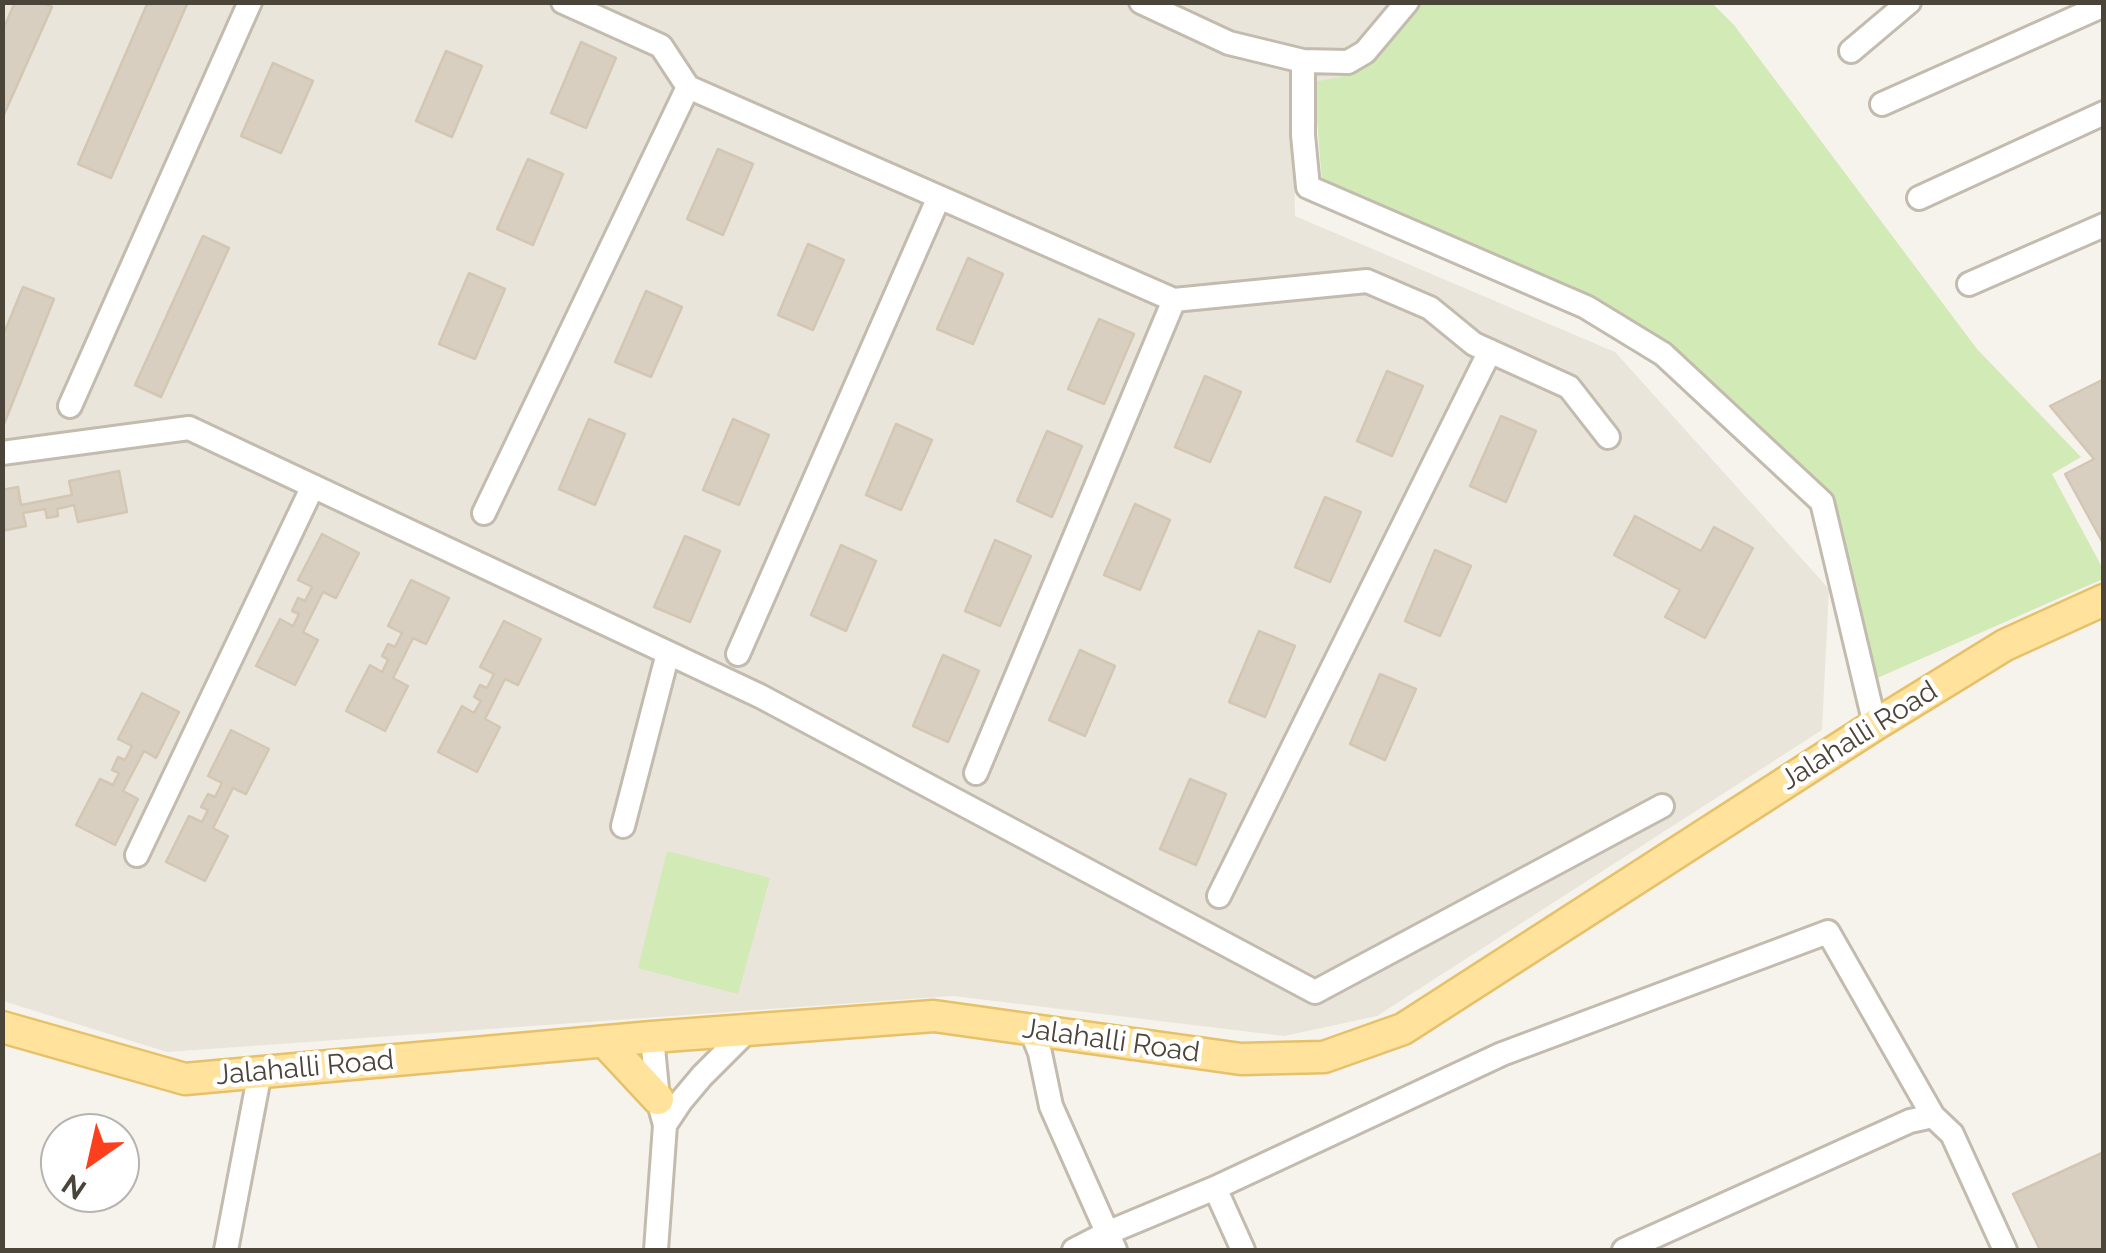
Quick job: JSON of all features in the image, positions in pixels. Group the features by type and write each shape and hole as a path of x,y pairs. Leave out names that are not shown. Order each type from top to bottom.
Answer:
{"main road":[{"name":"Jalahalli Road","path":"2,1027 184,1079 934,1016 1241,1060 1324,1057 1403,1028 2004,646 2104,600"},
{"path":"605,1042 662,1112"}],"street":[{"path":"70,406 250,2"},
{"path":"563,2 661,46 688,88 1174,300 1368,281 1430,308 1474,344 1569,386 1608,437"},
{"path":"1141,2 1230,42 1303,62 1348,62 1365,52 1407,2"},
{"path":"1850,52 1909,2"},
{"path":"1882,104 2104,5"},
{"path":"1303,62 1308,188 1586,306 1663,354 1822,502 1875,725"},
{"path":"484,512 688,88"},
{"path":"1920,198 2104,112"},
{"path":"738,654 939,197"},
{"path":"1969,284 2104,225"},
{"path":"976,773 1174,300"},
{"path":"1219,896 1490,351"},
{"path":"2,453 189,428 760,696 1315,992 1662,806"},
{"path":"138,855 312,486"},
{"path":"623,826 668,653"},
{"path":"1074,1250 1111,1242 1215,1188 1502,1054 1828,932 1933,1116 1952,1134 2006,1250"},
{"path":"1031,1030 1051,1106 1111,1242"},
{"path":"662,1112 692,1088 748,1031"},
{"path":"652,1037 662,1112 656,1250"},
{"path":"226,1250 260,1072"},
{"path":"1624,1250 1910,1121 1933,1116"},
{"path":"1215,1188 1243,1250"}],"shaded area":[{"path":"2,3 1421,3 1354,74 1293,87 1295,216 1615,352 1829,589 1822,730 1377,1016 1284,1036 953,996 167,1052 3,1001"}],"green space":[{"path":"1421,3 1712,3 1734,25 1977,349 2081,457 2052,474 2103,569 2103,579 1875,679 1834,502 1666,348 1322,183 1314,82 1354,74"},
{"path":"667,851 770,878 738,994 638,968"}],"building":[{"path":"15,2 41,2 52,7 2,119 2,32"},
{"path":"148,2 188,2 111,178 78,164"},
{"path":"581,42 616,58 586,128 551,113"},
{"path":"446,51 482,66 452,137 416,121"},
{"path":"273,63 313,81 281,153 241,136"},
{"path":"718,149 753,164 723,235 687,219"},
{"path":"528,159 563,174 533,245 497,229"},
{"path":"203,236 229,248 161,397 135,385"},
{"path":"808,244 844,260 813,330 778,315"},
{"path":"968,258 1003,274 973,344 937,329"},
{"path":"469,273 505,289 475,359 439,344"},
{"path":"23,287 54,299 2,429 2,338"},
{"path":"646,291 682,307 651,377 615,362"},
{"path":"1099,319 1134,334 1104,404 1068,389"},
{"path":"1387,371 1423,386 1392,456 1357,441"},
{"path":"1205,376 1241,392 1210,462 1175,447"},
{"path":"2104,379 2104,545 2065,474 2094,459 2050,406"},
{"path":"1501,416 1536,431 1506,502 1470,486"},
{"path":"589,419 625,434 595,505 559,489"},
{"path":"733,419 769,435 739,505 703,490"},
{"path":"896,424 932,440 901,510 866,495"},
{"path":"1047,431 1082,446 1052,517 1017,501"},
{"path":"119,471 127,512 78,522 74,505 57,509 58,516 47,518 45,509 23,513 26,526 2,531 2,490 18,487 21,505 72,495 69,481"},
{"path":"1325,497 1361,512 1330,582 1295,567"},
{"path":"1135,504 1170,520 1140,590 1104,575"},
{"path":"1635,516 1701,551 1714,527 1753,548 1705,638 1665,617 1680,590 1614,555"},
{"path":"322,534 359,553 336,598 323,592 303,632 318,640 295,685 256,666 280,619 293,626 299,614 292,611 298,598 305,601 312,587 298,580"},
{"path":"685,536 720,551 690,622 654,607"},
{"path":"995,540 1031,556 1000,626 965,611"},
{"path":"841,545 876,561 846,631 811,615"},
{"path":"1435,550 1471,566 1440,636 1405,621"},
{"path":"411,580 449,598 426,644 413,638 393,678 408,686 385,731 346,711 370,665 382,672 388,660 382,656 388,644 395,647 402,633 388,626"},
{"path":"504,621 541,639 518,685 505,679 485,719 500,727 477,772 438,752 462,706 474,713 481,701 474,697 480,685 487,688 494,674 480,667"},
{"path":"1259,631 1295,646 1265,717 1229,702"},
{"path":"1080,650 1115,666 1085,736 1049,720"},
{"path":"943,655 979,671 948,742 913,726"},
{"path":"1380,674 1416,689 1385,760 1350,744"},
{"path":"142,693 179,712 156,758 144,751 123,791 138,799 115,845 76,825 100,779 113,785 119,773 112,770 118,757 125,760 132,746 118,739"},
{"path":"231,730 269,749 246,794 233,788 213,828 228,836 205,881 166,862 189,816 202,822 208,810 201,807 208,794 215,797 222,783 208,776"},
{"path":"1190,779 1226,794 1196,865 1160,849"},
{"path":"2104,1152 2104,1250 2040,1250 2013,1194"}]}
